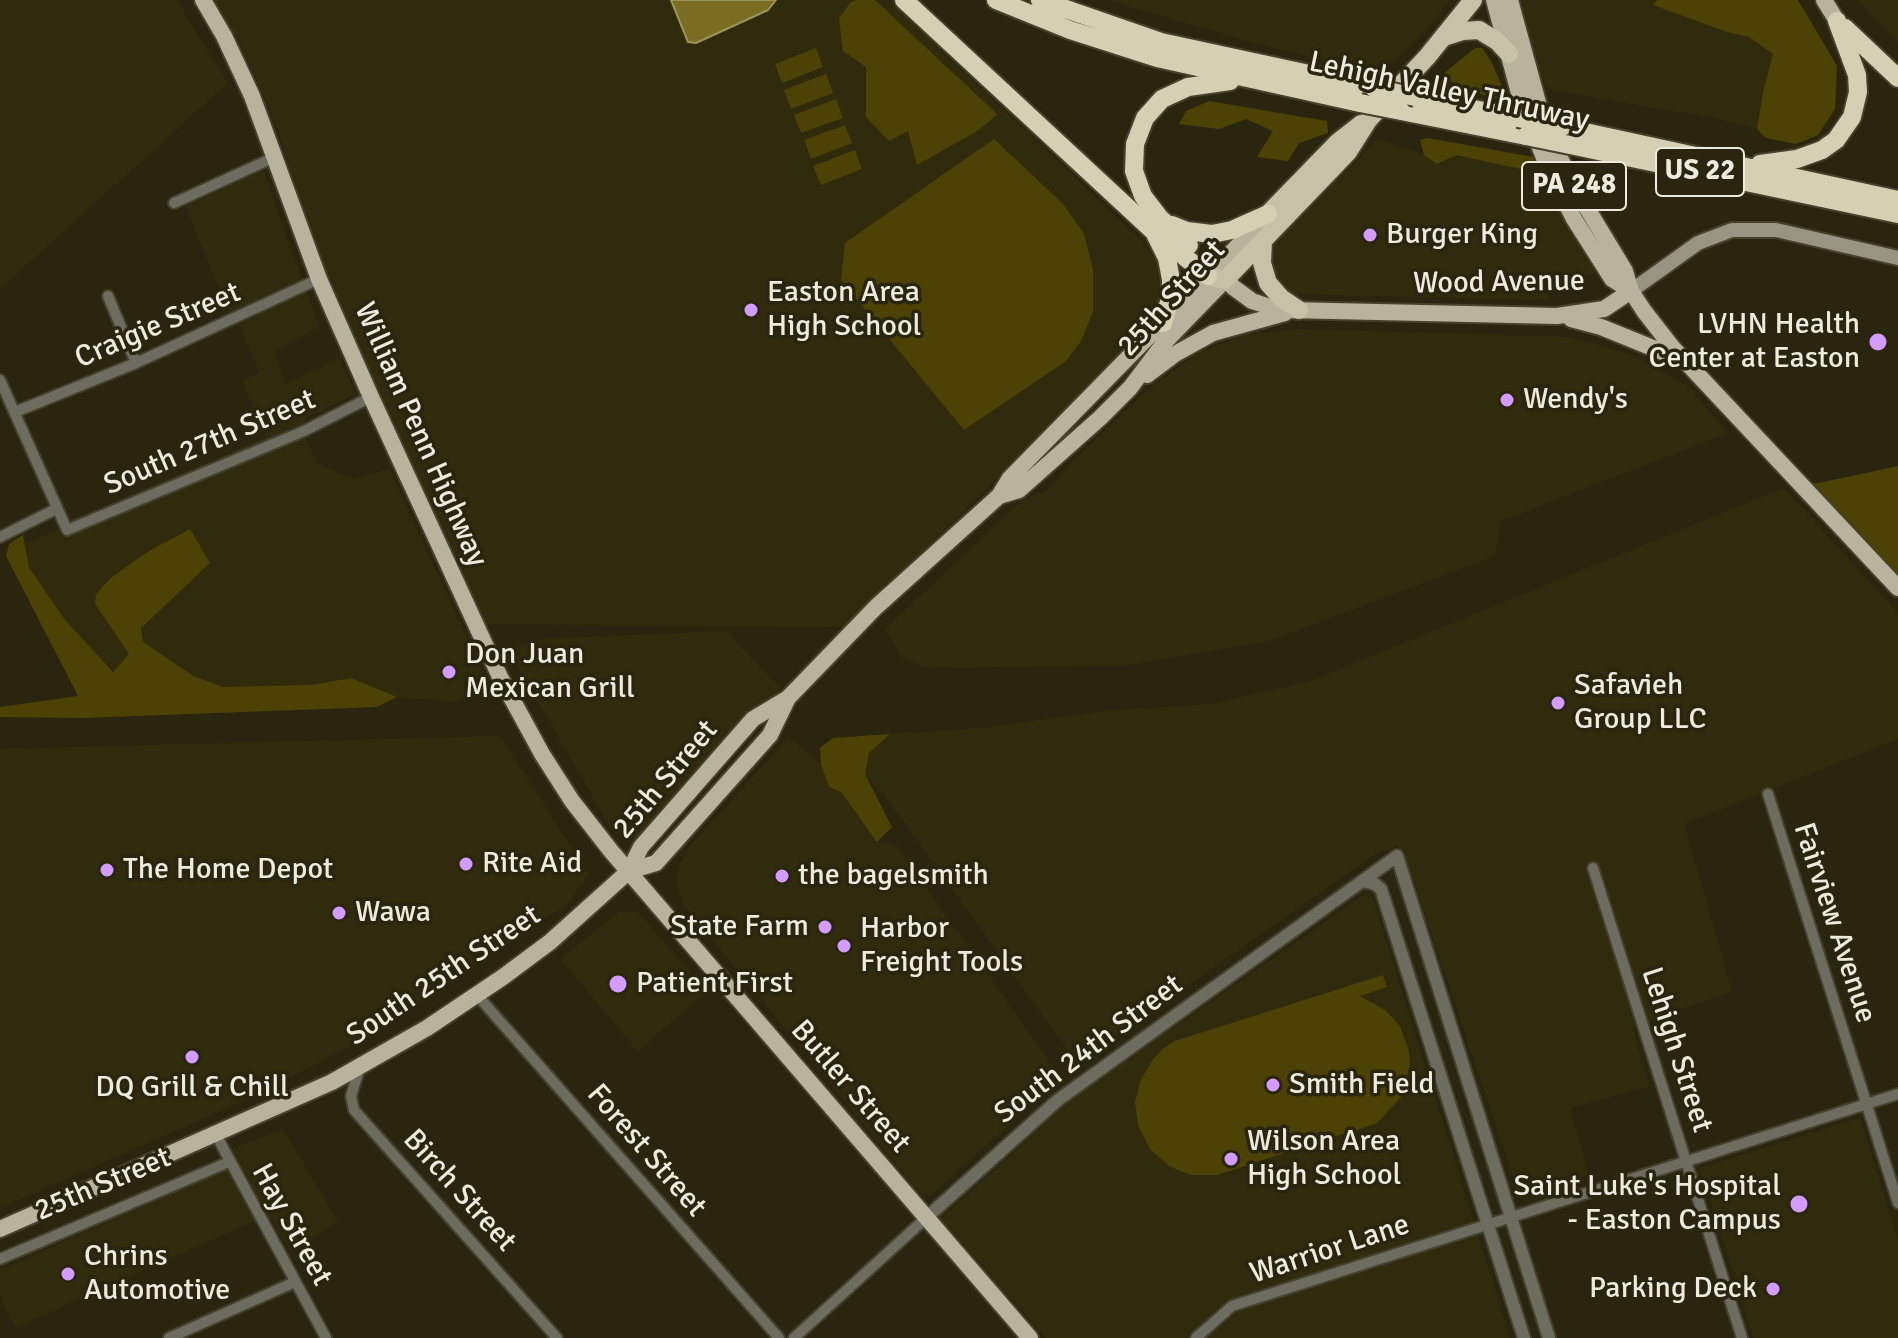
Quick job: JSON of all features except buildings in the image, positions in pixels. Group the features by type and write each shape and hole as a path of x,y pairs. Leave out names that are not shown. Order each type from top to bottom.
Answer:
{"highway":[{"path":"904,0 1216,275"},
{"name":"Lehigh Valley Thruway","path":"996,0 1113,45 1364,111 1401,111 1898,214"},
{"name":"Lehigh Valley Thruway","path":"1040,0 1161,42 1898,200"},
{"name":"25th Street","path":"1268,214 1364,111 1444,37 1473,0"},
{"path":"1837,21 1898,78"},
{"path":"1743,167 1814,154 1836,140 1847,124 1857,100 1858,83 1852,57 1837,21"},
{"path":"1444,37 1479,30 1497,41 1509,54"},
{"path":"1163,323 1171,295 1170,272 1159,226 1134,171 1135,144 1145,118 1162,99 1178,90 1197,85 1245,79"},
{"name":"25th Street","path":"1216,275 1263,240 1348,152 1364,111"},
{"path":"1159,226 1212,234 1268,214"},
{"path":"1263,240 1262,263 1268,283 1281,298 1299,310"}],"main road":[{"name":"William Penn Highway","path":"203,0 252,96 319,279 500,677 529,732 572,801 629,871"},
{"name":"PA 248","path":"1494,0 1520,97 1567,206 1612,279 1631,291"},
{"name":"PA 248","path":"1510,0 1550,137 1586,208 1625,271 1631,291 1659,332 1898,588"},
{"path":"1824,0 1837,21"},
{"name":"25th Street","path":"999,496 1019,490 1130,388 1216,275 1268,214"},
{"name":"Wood Avenue","path":"1216,275 1245,297 1279,309 1557,316 1604,309 1698,243 1732,230 1776,230 1898,258"},
{"name":"25th Street","path":"629,871 641,847 753,719 788,698 885,598 999,496 1010,478 1163,323 1216,275"},
{"path":"1130,388 1175,354 1213,333 1299,310"},
{"path":"1557,316 1601,327 1686,362"},
{"name":"25th Street","path":"629,871 656,863 770,735 788,698"},
{"name":"South 25th Street","path":"0,1229 361,1066 477,995 550,942 629,871"},
{"name":"Butler Street","path":"629,871 1030,1338"}],"street":[{"path":"174,203 275,157"},
{"name":"Craigie Street","path":"15,412 136,363 319,279"},
{"path":"108,296 136,363"},
{"path":"0,380 56,509 0,537"},
{"name":"South 27th Street","path":"56,509 67,530 303,432 371,397"},
{"name":"Fairview Avenue","path":"1768,794 1898,1203"},
{"name":"South 24th Street","path":"794,1338 1058,1100 1397,856 1511,1217"},
{"name":"Lehigh Street","path":"1593,868 1742,1338"},
{"path":"1363,881 1381,889 1524,1338"},
{"name":"Forest Street","path":"477,995 779,1338"},
{"name":"Birch Street","path":"361,1066 351,1096 354,1110 557,1338"},
{"name":"Warrior Lane","path":"1196,1338 1232,1306 1898,1094"},
{"name":"Hay Street","path":"215,1133 326,1338"},
{"name":"25th Street","path":"0,1259 229,1162"},
{"path":"1511,1217 1549,1338"},
{"path":"169,1338 295,1282"}],"shaded area":[{"path":"0,0 176,0 228,83 0,289"},
{"name":"Easton Area High School","path":"214,0 888,0 1143,242 1165,273 1159,318 847,627 483,624 326,277 275,122 242,47"},
{"path":"671,0 776,0 768,10 696,43 688,42"},
{"path":"856,0 875,0 997,114 979,130 917,165 908,131 889,141 866,117 866,67 843,51 839,18"},
{"path":"1107,0 1449,0 1431,26 1379,75"},
{"path":"1519,0 1657,0 1653,4 1727,32 1749,37 1774,55 1763,92 1757,129 1715,118 1550,90 1544,83"},
{"path":"1657,0 1798,0 1837,66 1835,109 1818,135 1796,144 1766,138 1757,129 1773,54 1749,37 1653,5"},
{"path":"1858,0 1898,0 1898,42"},
{"path":"816,48 823,67 782,83 775,64"},
{"path":"1475,48 1482,48 1491,61 1504,91 1499,100 1459,87 1442,75"},
{"path":"826,74 833,93 791,109 784,90"},
{"path":"836,99 843,118 801,133 794,115"},
{"path":"1209,101 1327,121 1328,133 1299,143 1288,161 1257,157 1273,131 1246,119 1219,129 1179,124 1186,111"},
{"path":"845,125 852,143 811,159 804,140"},
{"path":"1427,138 1534,157 1539,173 1456,155 1437,164 1424,155 1420,140"},
{"path":"994,139 1063,204 1084,234 1093,270 1093,312 1081,341 1066,361 964,430 841,280 845,243"},
{"path":"1378,139 1424,155 1437,164 1456,155 1539,173 1596,273 1544,283 1550,300 1291,294 1279,285 1270,264 1271,248"},
{"path":"855,150 862,169 821,185 813,166"},
{"path":"263,170 319,328 274,351 286,384 339,358 356,394 304,418 306,440 317,464 354,479 389,469 491,690 457,702 397,697 351,678 311,685 104,693 65,620 29,567 25,544 266,437 242,381 259,372 241,327 225,304 186,206"},
{"path":"1300,329 1570,337 1633,355 1688,386 1728,433 1501,521 1495,556 1269,641 1129,665 927,668 901,657 885,629 1021,501 1046,491 1153,385 1199,353 1244,335"},
{"path":"1898,466 1898,588 1801,484"},
{"path":"1784,488 1896,611 1898,739 1684,824 1732,991 1632,1027 1649,1086 1570,1108 1589,1176 1520,1198 1405,855 1397,846 1377,853 1077,1063 886,797 865,774 869,753 890,734 982,728 1106,711 1213,704 1310,681"},
{"path":"190,529 210,563 141,628 143,642 193,676 223,687 311,685 351,678 397,697 377,707 83,718 0,717 0,707 78,696 6,556 9,544 23,535 29,567 65,620 113,672 129,654 95,604 96,594 112,577 149,551"},
{"path":"726,631 781,689 641,840 613,832 508,649 544,639"},
{"path":"890,734 869,753 865,774 892,827 877,842 841,792 829,787 821,764 820,748 833,738"},
{"path":"500,736 589,875 566,905 358,1042 239,1103 0,1208 0,749"},
{"path":"789,737 821,764 829,787 841,792 877,842 897,846 1049,1061 1059,1080 929,1197 920,1193 683,904 678,888 678,867 690,846"},
{"name":"Wilson Area High School","path":"1372,896 1510,1338 1046,1338 941,1219 1072,1099 1361,897"},
{"path":"620,911 638,912 707,991 638,1051 560,959"},
{"path":"1383,975 1387,987 1360,996 1385,1010 1400,1026 1409,1051 1410,1065 1402,1096 1377,1123 1217,1175 1192,1175 1180,1171 1169,1166 1150,1149 1138,1125 1135,1102 1141,1079 1163,1049 1175,1041"},
{"name":"Saint Luke's Hospital - Easton Campus","path":"1860,1118 1898,1240 1898,1338 1754,1338 1700,1168"},
{"path":"283,1129 338,1222 290,1251 273,1217 250,1223 15,1328 0,1296 0,1270 223,1171 233,1149"}],"place":[{"name":"Burger King","path":"1370,235"},
{"name":"Easton Area High School","path":"751,310"},
{"name":"LVHN Health Center at Easton","path":"1878,342"},
{"name":"Wendy's","path":"1507,400"},
{"name":"Don Juan Mexican Grill","path":"449,672"},
{"name":"Safavieh Group LLC","path":"1558,703"},
{"name":"Rite Aid","path":"466,864"},
{"name":"The Home Depot","path":"107,870"},
{"name":"the bagelsmith","path":"782,876"},
{"name":"Wawa","path":"339,913"},
{"name":"State Farm","path":"825,927"},
{"name":"Harbor Freight Tools","path":"844,946"},
{"name":"Patient First","path":"618,984"},
{"name":"DQ Grill & Chill","path":"192,1057"},
{"name":"Smith Field","path":"1273,1085"},
{"name":"Wilson Area High School","path":"1231,1159"},
{"name":"Saint Luke's Hospital - Easton Campus","path":"1799,1204"},
{"name":"Chrins Automotive","path":"68,1274"},
{"name":"Parking Deck","path":"1773,1289"}]}
